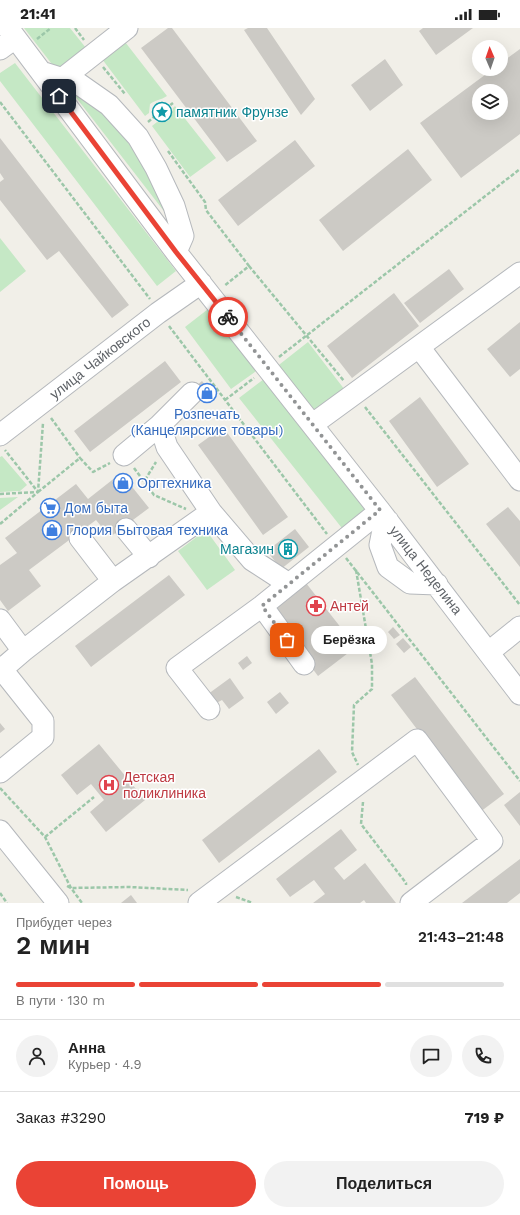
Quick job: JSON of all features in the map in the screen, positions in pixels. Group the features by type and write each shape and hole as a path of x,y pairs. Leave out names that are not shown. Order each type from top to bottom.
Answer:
{"street":[{"path":"62,79 127,28"},
{"name":"улица Неделина","path":"8,38 41,72 176,252 268,366 520,694"},
{"path":"41,72 79,84 108,105 135,133 156,168 174,206 183,236 176,252"},
{"path":"313,424 520,273"},
{"name":"улица Чайковского","path":"2,443 167,320 201,283"},
{"path":"419,347 516,468"},
{"path":"124,455 160,425 192,393"},
{"path":"160,425 167,447 207,514 252,560 289,584"},
{"path":"0,772 43,737 43,721 1,668 113,581 149,557 207,514"},
{"path":"209,709 177,668 262,606 336,545 384,516"},
{"path":"384,516 380,545 388,567 410,583 437,584"},
{"path":"126,529 149,557"},
{"path":"80,538 113,581"},
{"path":"262,606 304,664"},
{"path":"0,620 23,651"},
{"path":"489,652 520,628"},
{"path":"195,897 217,891 417,740 492,841 408,896"},
{"path":"0,831 64,892"}],"path":[{"path":"0,102 167,320"},
{"path":"135,133 155,116 155,108 157,104 162,103 169,106"},
{"path":"155,116 160,118 168,115 169,106 173,103"},
{"path":"225,400 520,169"},
{"path":"249,266 355,394 520,605"},
{"path":"50,416 80,458 93,472 124,455 154,495 207,514"},
{"path":"38,492 43,421"},
{"path":"2,443 38,492"},
{"path":"0,524 80,458"},
{"path":"0,494 38,492"},
{"path":"356,570 372,664 372,689 354,705 352,752 365,778 361,824 406,883 408,896"},
{"path":"0,788 45,837 64,892 82,903"},
{"path":"45,837 94,797"},
{"path":"64,892 130,887 195,897"},
{"path":"217,891 253,903"},
{"path":"0,893 8,903"}],"green space":[{"path":"24,28 70,28 86,48 58,72"},
{"path":"122,38 167,96 150,104 149,113 145,116 99,55"},
{"path":"15,63 176,271 157,286 0,81 0,73"},
{"path":"68,87 89,102 112,122 140,161 170,219"},
{"path":"175,106 216,158 190,177 152,126 157,122 165,122 169,120"},
{"path":"0,238 26,271 0,292"},
{"path":"212,306 259,369 231,389 185,327"},
{"path":"308,342 348,394 314,417 275,368"},
{"path":"268,376 373,510 345,532 239,398"},
{"path":"2,456 27,485 20,491 0,492 0,457"},
{"path":"18,497 0,510 0,498"},
{"path":"206,530 235,570 207,590 178,551"}],"building":[{"path":"168,28 172,28 257,141 227,162 141,48"},
{"path":"248,28 267,28 315,99 301,115 244,30"},
{"path":"423,28 473,28 436,55 419,31"},
{"path":"520,49 520,134 461,178 420,123 472,85 472,120 508,120 508,84 473,84 484,76 508,76 508,58"},
{"path":"385,59 403,85 370,111 351,85"},
{"path":"0,138 129,305 112,318 59,251 47,260 0,200 0,182 4,179 0,173"},
{"path":"295,140 315,166 238,226 218,200"},
{"path":"408,149 432,180 343,251 319,220"},
{"path":"449,269 464,289 420,323 404,303"},
{"path":"394,293 419,326 352,378 327,346"},
{"path":"520,322 520,369 510,377 487,349"},
{"path":"165,361 181,382 90,452 74,431"},
{"path":"202,381 212,394 206,399 196,386"},
{"path":"420,397 469,464 437,487 389,421"},
{"path":"223,427 288,517 263,535 198,445"},
{"path":"121,473 149,508 110,537 96,520 29,570 41,586 8,611 0,600 0,565 17,553 5,538 76,484 88,499"},
{"path":"508,507 520,521 520,567 486,524"},
{"name":"Магазин","path":"295,529 309,547 281,569 267,551"},
{"path":"169,575 185,595 91,667 75,646"},
{"path":"306,583 356,647 318,676 270,612"},
{"path":"393,627 400,635 394,639 388,632"},
{"path":"403,638 411,647 404,653 396,644"},
{"path":"247,656 252,663 243,670 238,663"},
{"path":"415,677 504,794 480,812 391,695"},
{"path":"230,678 244,698 229,709 222,700 211,706 204,697"},
{"path":"280,692 289,703 276,714 267,702"},
{"path":"0,723 5,729 0,733"},
{"path":"99,744 145,800 106,832 90,812 104,800 91,784 77,795 61,775"},
{"path":"319,749 337,772 219,863 202,840"},
{"path":"520,792 520,826 504,805"},
{"path":"341,829 357,850 334,868 344,880 365,863 396,903 366,903 364,900 360,903 313,903 325,894 314,880 290,897 276,879"},
{"path":"520,859 520,893 507,903 462,903"},
{"path":"131,895 137,903 121,903"}],"way so far":[{"path":"228,317 380,510 262,606 287,640"}],"place":[{"name":"памятник Фрунзе","path":"162,112"},
{"name":"Розпечать (Канцелярские товары)","path":"207,393"},
{"name":"Оргтехника","path":"123,483"},
{"name":"Дом быта","path":"50,508"},
{"name":"Глория Бытовая техника","path":"52,530"},
{"name":"Магазин","path":"288,549"},
{"name":"Антей","path":"316,606"},
{"name":"Берёзка","path":"287,640"},
{"name":"Детская поликлиника","path":"109,785"}],"route":[{"path":"59,96 176,252 228,317"}]}
